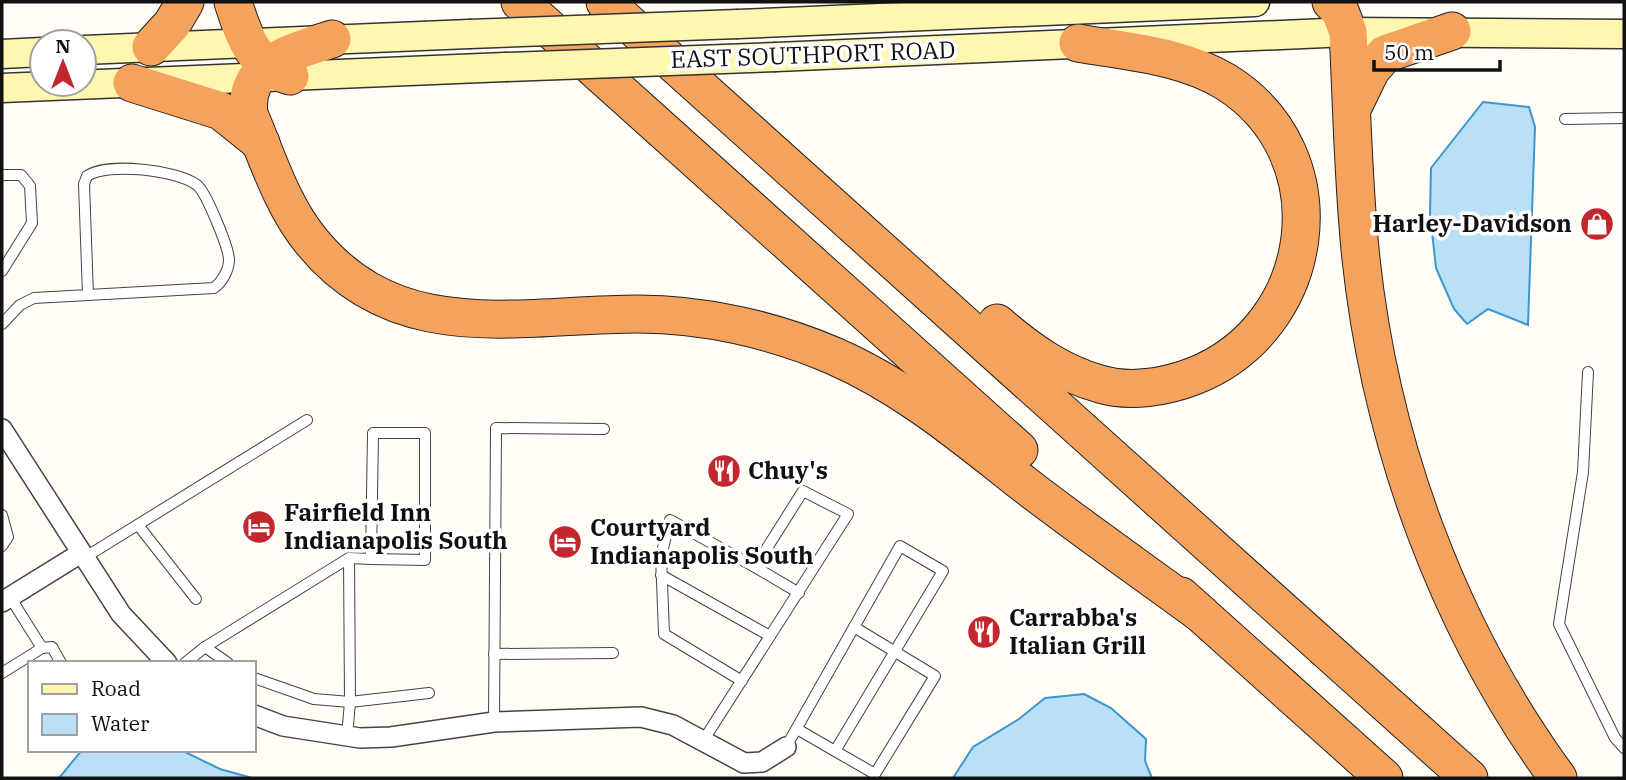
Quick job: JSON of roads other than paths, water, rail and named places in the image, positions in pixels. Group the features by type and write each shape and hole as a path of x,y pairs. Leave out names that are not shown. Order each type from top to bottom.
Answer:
{"highway":[{"path":"151,47 172,24 185,2"},
{"path":"233,2 265,66"},
{"path":"520,2 1384,778"},
{"path":"605,2 1469,778"},
{"path":"1340,17 1352,108 1358,224 1366,295 1381,379 1402,461 1461,614 1526,732 1558,778"},
{"path":"1352,108 1371,70 1385,54 1452,31"},
{"path":"332,39 294,52 265,66 247,98 248,114 292,214 311,242 347,276 383,300 420,313 466,320 640,314 695,318 777,335 833,355 929,410 1200,613"},
{"path":"810,187 860,204 1024,347 1064,371 1102,385 1121,387 1177,383 1216,367 1260,332 1283,299 1292,278 1301,234 1301,208 1283,145 1257,107 1226,82 1173,59 1078,43"},
{"path":"132,83 221,111 261,143"}],"main road":[{"name":"EAST SOUTHPORT ROAD","path":"332,39 1255,2"},
{"name":"EAST SOUTHPORT ROAD","path":"2,88 132,83 265,66 505,68 1078,43 1340,17 1452,31 1624,34"},
{"name":"EAST SOUTHPORT ROAD","path":"98,49 151,47 265,66"},
{"path":"2,54 28,53"}],"street":[{"path":"2,429 121,614 165,661"},
{"path":"6,599 83,555"},
{"path":"256,716 284,726 347,737 391,737 494,722 641,717 673,725 744,763 762,762 786,747"}],"lane":[{"path":"1565,118 1624,118"},
{"path":"2,324 20,305 34,298 215,288 220,283 229,259 203,190 187,180 137,169 94,171 87,176 84,184 88,295"},
{"path":"2,175 21,175 30,186 32,223 2,271"},
{"path":"1588,372 1583,472 1559,624 1615,738 1624,748"},
{"path":"83,555 138,525 307,420"},
{"path":"494,722 496,428 604,429"},
{"path":"188,661 205,647 349,558 371,559 425,560 425,433 373,433 371,559"},
{"path":"703,741 848,514 803,491 755,567"},
{"path":"2,515 8,537 2,546"},
{"path":"742,681 664,634 661,556 670,520 799,593"},
{"path":"138,525 196,599"},
{"path":"786,747 900,545 943,572 835,751"},
{"path":"347,737 350,702 349,558"},
{"path":"661,575 770,636"},
{"path":"6,599 42,648"},
{"path":"797,729 875,774 935,676 854,627"},
{"path":"2,673 42,648 51,647 60,661"},
{"path":"205,647 225,661"},
{"path":"494,654 614,653"},
{"path":"256,679 314,699 350,702 429,692"}],"water":[{"path":"1483,102 1529,107 1535,127 1528,325 1488,309 1467,324 1454,309 1436,268 1430,214 1431,168"},
{"path":"1084,694 1111,708 1146,739 1145,761 1152,778 953,778 973,747 1019,719 1045,698"},
{"path":"80,752 185,752 220,769 252,778 59,778"}],"place":[{"name":"Harley-Davidson","path":"1597,224"},
{"name":"Chuy's","path":"724,471"},
{"name":"Fairfield Inn Indianapolis South","path":"259,527"},
{"name":"Courtyard Indianapolis South","path":"565,542"},
{"name":"Carrabba's Italian Grill","path":"984,632"}]}
